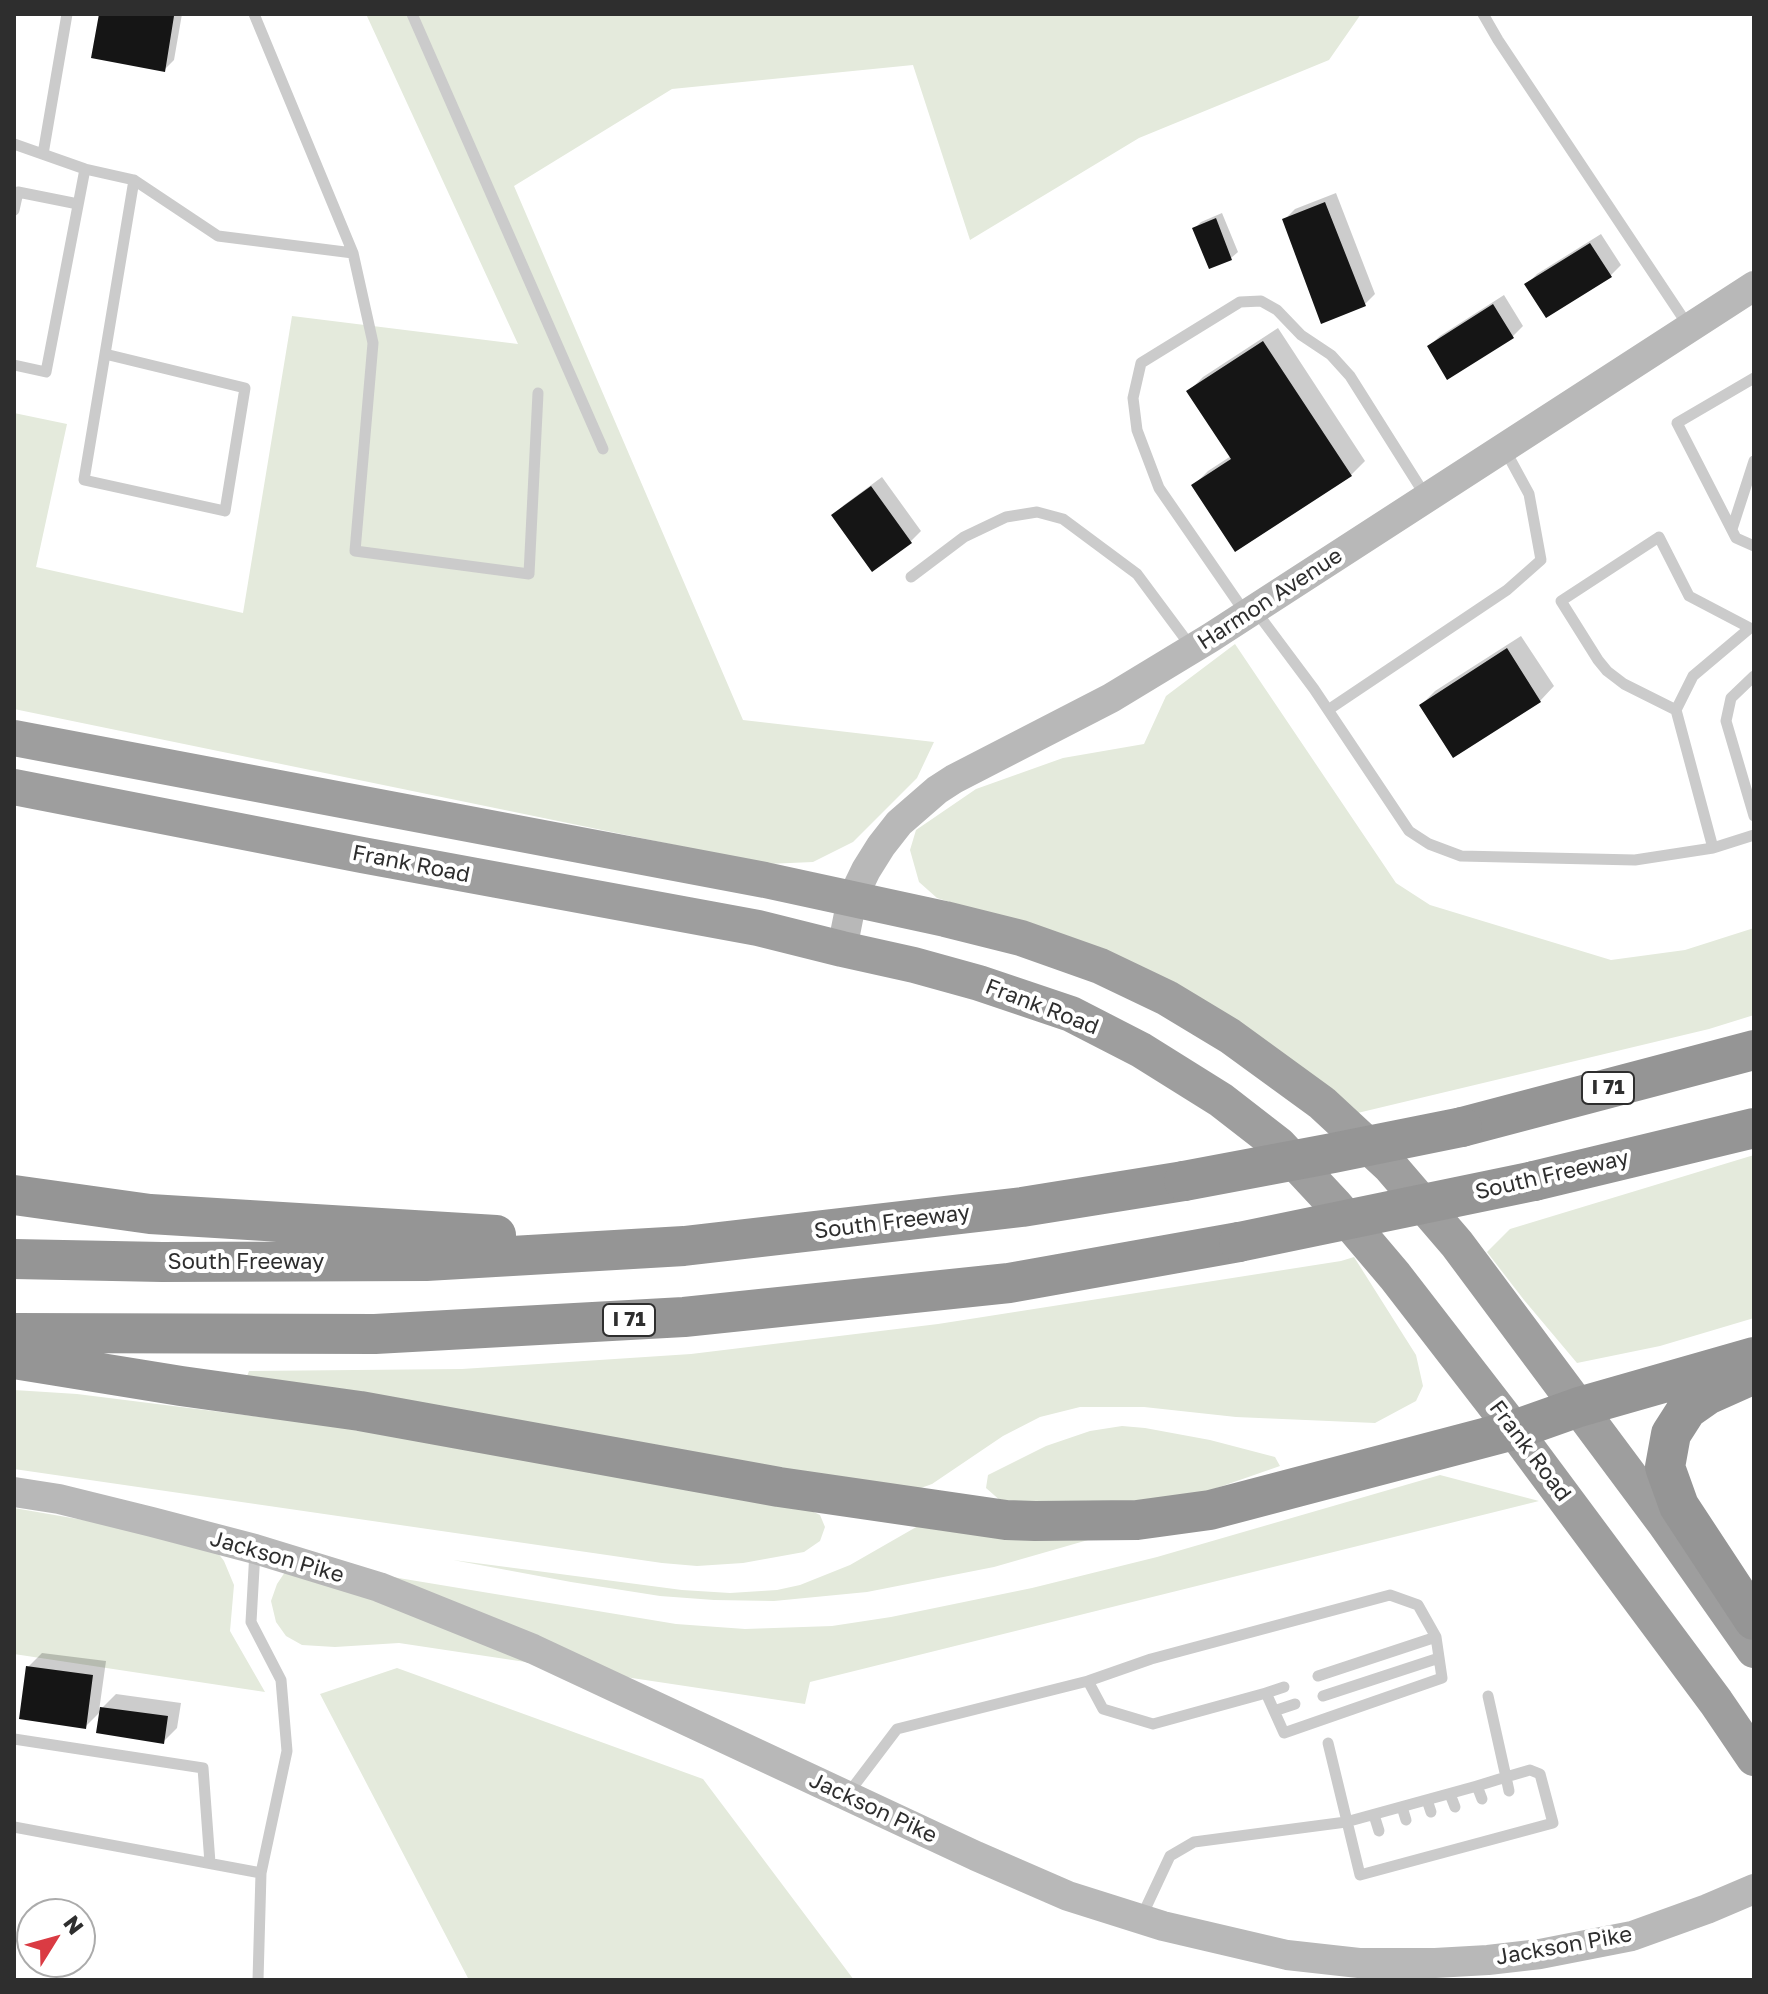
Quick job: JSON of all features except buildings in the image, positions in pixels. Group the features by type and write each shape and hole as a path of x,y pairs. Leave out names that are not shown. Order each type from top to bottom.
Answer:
{"highway":[{"path":"14,738 750,877 945,919 1021,938 1086,962 1167,998 1230,1036 1322,1103 1390,1166 1457,1244 1664,1522 1754,1650"},
{"name":"Frank Road","path":"14,787 758,928 979,983 1071,1014 1141,1050 1221,1100 1279,1145 1334,1204 1395,1276 1514,1430 1716,1702 1754,1758"},
{"name":"South Freeway","path":"14,1259 426,1261 684,1246 1022,1207 1184,1181 1462,1127 1754,1050"},
{"name":"South Freeway","path":"14,1333 375,1334 684,1317 1009,1283 1239,1242 1534,1181 1754,1128"},
{"path":"14,1195 150,1214 684,1246"},
{"path":"14,1359 360,1411 779,1487 1006,1520 1137,1520 1210,1510 1514,1430 1579,1407 1754,1357"},
{"path":"1754,1373 1707,1395 1687,1409 1671,1434 1665,1467 1679,1506 1754,1620"}],"main road":[{"name":"Harmon Avenue","path":"842,949 852,899 866,870 899,823 937,790 1111,698 1193,649 1754,286"},
{"name":"Jackson Pike","path":"14,1492 59,1499 152,1522 379,1587 533,1649 1068,1896 1163,1926 1287,1955 1359,1963 1435,1963 1540,1954 1632,1936 1754,1889"}],"lane":[{"path":"43,154 67,14"},
{"path":"254,14 353,253 373,343 355,551 529,574 538,393"},
{"path":"412,14 603,449"},
{"path":"1483,14 1690,327"},
{"path":"14,144 85,169 134,180 218,236 353,253"},
{"path":"14,365 46,372 85,169"},
{"path":"105,354 245,388 225,511 84,480 105,354 134,180"},
{"path":"14,210 18,192 78,204"},
{"path":"1427,498 1350,376 1331,355 1301,335 1277,310 1261,301 1240,302 1141,363 1133,398 1137,430 1159,488 1328,710 1409,831 1429,844 1461,856 1635,860 1713,848 1754,835"},
{"path":"1754,378 1677,423 1736,538 1754,546"},
{"path":"1328,710 1507,590 1541,560 1529,494 1504,448"},
{"path":"1732,529 1754,461"},
{"path":"911,577 964,537 1006,517 1037,512 1050,515 1063,519 1137,574 1193,649"},
{"path":"1676,710 1624,684 1607,671 1561,601 1659,537 1689,596 1750,628 1693,676 1676,710 1713,848"},
{"path":"1754,676 1731,698 1726,721 1754,816"},
{"path":"255,1549 251,1622 281,1680 287,1751 261,1873 258,1980"},
{"path":"846,1795 897,1729 1088,1681 1151,1659 1390,1595 1418,1605 1436,1637 1442,1678 1284,1733 1266,1693"},
{"path":"1318,1676 1436,1637"},
{"path":"1323,1696 1439,1658"},
{"path":"1088,1681 1103,1709 1153,1724 1284,1687"},
{"path":"1488,1696 1509,1791"},
{"path":"1274,1711 1295,1704"},
{"path":"14,1739 203,1768 210,1863"},
{"path":"1141,1919 1170,1856 1194,1842 1346,1822 1402,1807 1429,1806 1450,1794 1530,1770 1540,1774 1553,1823 1496,1839 1466,1841 1442,1854 1360,1875 1346,1822 1328,1743"},
{"path":"1477,1786 1482,1799"},
{"path":"1450,1794 1455,1807"},
{"path":"1402,1807 1406,1820"},
{"path":"1374,1815 1379,1831"},
{"path":"1516,1818 1520,1833"},
{"path":"1490,1825 1496,1839"},
{"path":"14,1827 261,1873"},
{"path":"1438,1839 1442,1854"},
{"path":"1414,1846 1418,1860"},
{"path":"1387,1854 1391,1867"}],"shaded area":[{"path":"366,14 1361,14 1329,60 1139,138 970,240 913,65 672,89 514,186 743,720 934,742 917,778 853,842 813,862 767,864 14,709 14,413 67,424 36,567 243,613 292,316 518,344"},
{"path":"1235,644 1396,883 1430,905 1611,960 1685,950 1754,928 1754,1015 1709,1029 1345,1116 1097,948 937,898 919,882 910,850 916,830 976,789 1063,758 1144,744 1166,696"},
{"path":"1754,1155 1754,1318 1660,1346 1577,1363 1487,1252 1510,1229"},
{"path":"1354,1257 1416,1355 1423,1386 1416,1401 1375,1423 1236,1417 1144,1407 1080,1407 1040,1417 1003,1436 932,1484 907,1493 246,1379 249,1371 462,1369 691,1354 938,1324"},
{"path":"14,1390 77,1394 357,1429 803,1507 820,1515 825,1527 820,1541 804,1552 743,1563 697,1566 14,1469"},
{"path":"1122,1426 1210,1440 1275,1457 1280,1466 1188,1498 1120,1504 1002,1502 986,1488 988,1475 1046,1446 1090,1431"},
{"path":"1440,1475 1539,1501 810,1682 805,1704 399,1643 335,1647 302,1645 286,1636 276,1622 271,1601 287,1569 302,1562 676,1624 745,1629 832,1626 1032,1588 1157,1557"},
{"path":"14,1508 211,1544 224,1561 234,1585 230,1631 265,1692 14,1654"},
{"path":"918,1526 1088,1540 994,1567 867,1592 774,1601 660,1596 453,1560 682,1590 730,1593 777,1590 800,1585 850,1565"},
{"path":"397,1668 703,1779 854,1980 469,1980 320,1694"}]}
